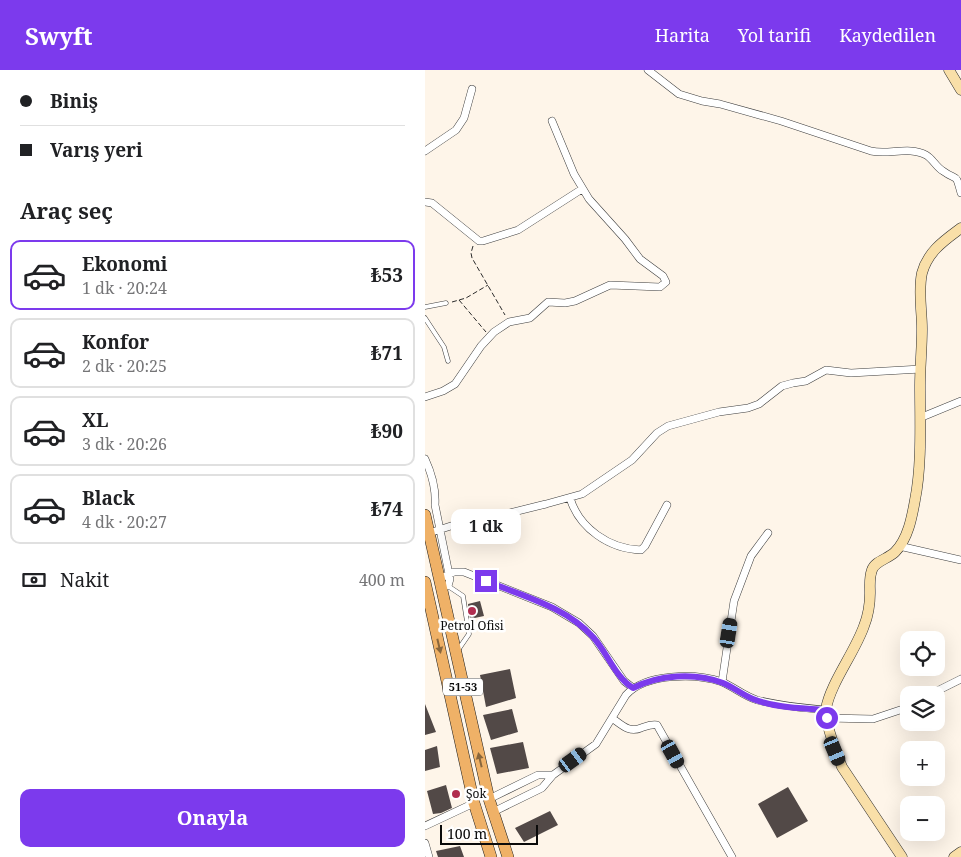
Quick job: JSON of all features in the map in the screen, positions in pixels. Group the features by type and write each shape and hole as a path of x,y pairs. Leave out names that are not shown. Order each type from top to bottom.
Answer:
{"main road":[{"name":"51-53","path":"425,515 434,531 444,580 455,654 489,799 508,857"},
{"name":"51-53","path":"425,582 429,617 474,803 491,857"}],"street":[{"path":"648,70 673,90 702,101 720,104 781,121 871,151 880,153 919,152 924,154 944,172 955,176 961,193"},
{"path":"949,70 961,90"},
{"path":"425,151 456,130 464,118 472,88"},
{"path":"425,397 443,391 455,384 489,337 509,322 530,318 548,302 575,302 610,285 660,287 667,282 663,276 640,259 582,189 562,149 552,121"},
{"path":"425,202 432,203 446,213 479,241 489,240 518,230 582,189"},
{"path":"902,857 842,767 835,751 826,714 835,686 864,626 868,612 872,568 896,551 911,520 918,487 921,417 921,288 923,272 937,245 961,228"},
{"path":"425,459 429,467 435,497 434,531 570,498 587,490 632,460 657,433 668,426 719,412 748,408 759,404 782,386 806,381 826,370 851,374 921,369"},
{"path":"921,417 961,401"},
{"path":"570,498 578,516 595,534 615,544 635,550 641,550 645,546 667,506"},
{"path":"722,682 734,601 751,556 768,533"},
{"path":"899,546 961,560"},
{"path":"444,580 458,571 472,574 561,612 579,623 593,636 623,681 633,688"},
{"path":"493,812 542,788 553,775 596,744 633,688 643,683 680,677 705,678 722,682 754,699 826,714 873,719 900,710"},
{"path":"945,687 961,679"},
{"path":"612,718 626,729 634,730 651,724 657,725 732,857"},
{"path":"489,799 538,775 553,775"},
{"path":"425,826 474,803"},
{"path":"425,843 429,857"},
{"path":"954,857 961,852"}],"lane":[{"path":"425,307 446,303"},
{"path":"425,318 443,347 448,361"},
{"path":"444,580 463,596 469,634 455,654"}],"path":[{"path":"479,241 474,244 471,253 509,322"},
{"path":"446,303 467,298 488,285"},
{"path":"459,300 489,337"}],"building":[{"name":"Petrol Ofisi","path":"480,601 484,616 470,619 468,604"},
{"path":"510,669 516,698 486,707 480,675"},
{"path":"425,704 436,732 425,735"},
{"path":"512,709 518,732 491,740 483,715"},
{"path":"523,742 529,768 497,774 490,748"},
{"path":"437,746 440,767 425,771 425,750"},
{"path":"446,785 452,808 433,814 427,791"},
{"path":"788,787 808,821 777,838 758,804"},
{"path":"550,811 558,825 524,842 515,828"},
{"path":"460,846 464,857 438,857 436,851"}],"place":[{"name":"Petrol Ofisi","path":"472,611"},
{"name":"Şok","path":"456,794"}],"route":[{"path":"486,581 552,607 579,623 603,648 623,681 633,688 656,680 680,677 705,678 723,683 754,699 787,707 825,710 827,718"}]}
